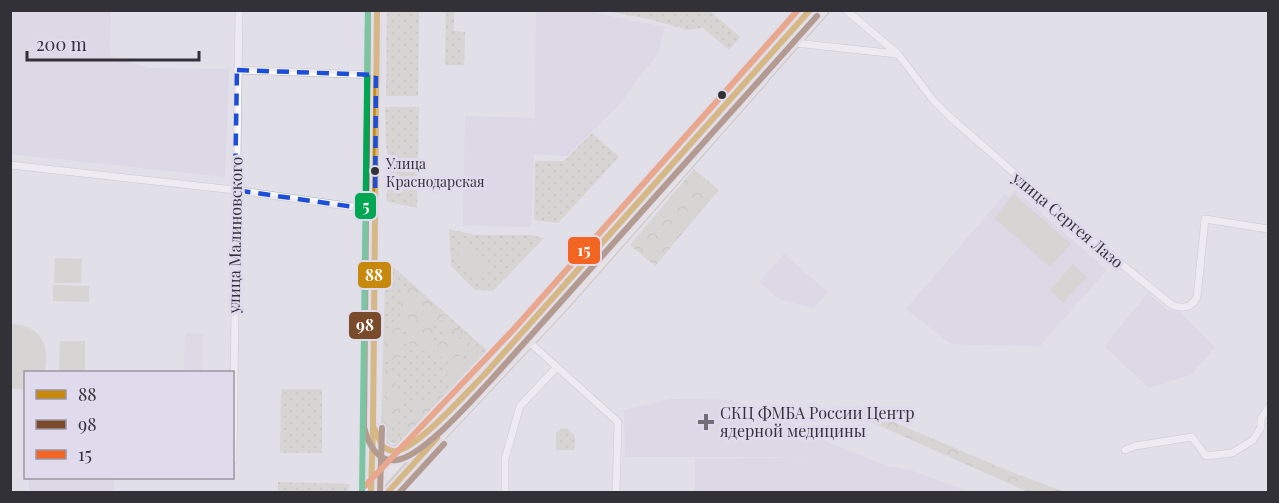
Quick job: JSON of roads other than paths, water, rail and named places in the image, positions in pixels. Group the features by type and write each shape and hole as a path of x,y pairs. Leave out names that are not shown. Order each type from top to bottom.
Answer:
{"main road":[{"path":"371,492 377,10"},
{"path":"388,492 761,73 810,10"},
{"path":"371,492 434,423 525,339 589,259 761,73 795,43 824,10"},
{"path":"373,426 381,446 396,451 404,448 434,423"}],"street":[{"name":"улица Малиновского","path":"234,371 239,10"},
{"name":"улица Сергея Лазо","path":"846,10 898,54 933,100 950,117 1077,228 1172,305 1188,307 1195,302 1197,297 1205,219 1269,229"},
{"path":"795,43 898,54"},
{"path":"237,70 376,75"},
{"path":"10,165 235,190 375,210"},
{"path":"577,250 589,259"},
{"path":"525,339 618,422 616,492"},
{"path":"505,492 506,459 520,406 556,368"},
{"path":"1125,450 1135,446 1192,436 1206,456 1232,453 1253,440 1261,428 1261,419 1269,408"}],"place":[{"name":"Улица Краснодарская","path":"375,171"},
{"name":"СКЦ ФМБА России Центр ядерной медицины","path":"706,422"}]}
